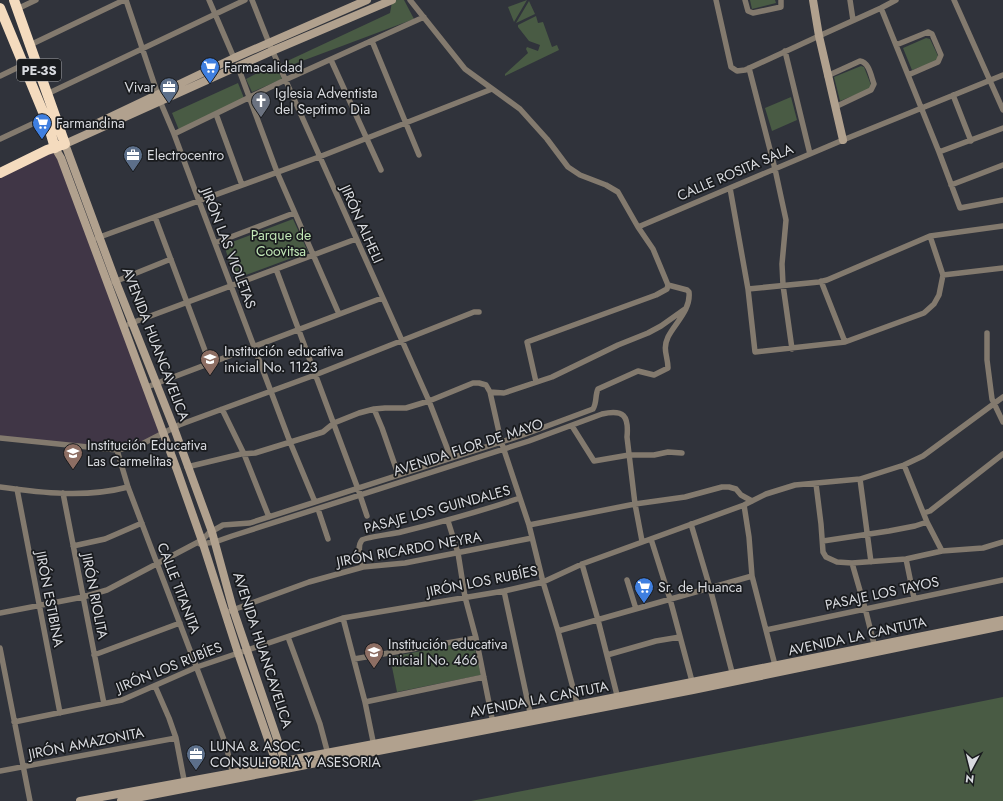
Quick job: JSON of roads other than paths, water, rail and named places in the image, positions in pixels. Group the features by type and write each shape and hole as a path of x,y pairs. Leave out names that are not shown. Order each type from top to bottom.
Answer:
{"highway":[{"name":"AVENIDA HUANCAVELICA","path":"16,4 47,94 57,145"},
{"name":"AVENIDA HUANCAVELICA","path":"1,13 57,145"},
{"path":"0,173 57,145"}],"main road":[{"path":"159,97 238,67 271,47 366,0"},
{"path":"57,145 159,97 234,58 271,47 392,0"},
{"path":"813,0 818,36 843,140"},
{"name":"AVENIDA HUANCAVELICA","path":"57,145 100,237 124,326 164,434 238,653 282,766"},
{"name":"AVENIDA HUANCAVELICA","path":"57,145 92,240 133,323 174,428 212,532 233,609 282,766"},
{"name":"AVENIDA LA CANTUTA","path":"875,649 1003,620"},
{"name":"AVENIDA LA CANTUTA","path":"80,801 233,776 875,649 1003,626"},
{"name":"AVENIDA LA CANTUTA","path":"121,801 185,785"}],"street":[{"path":"16,4 36,0"},
{"path":"30,45 125,0"},
{"name":"JIRÓN LAS VIOLETAS","path":"125,0 159,97 290,442 315,502"},
{"path":"209,0 234,58"},
{"path":"47,94 245,0"},
{"name":"JIRÓN ALHELI","path":"252,0 319,157 429,401 451,458"},
{"path":"410,0 465,69 520,109 547,139 568,167 580,176 606,184 618,192 638,227 653,249 669,286"},
{"path":"716,0 731,67 737,72 842,26 896,0"},
{"path":"745,0 748,11 753,13 781,7 781,0"},
{"path":"850,0 853,20"},
{"path":"954,0 1003,110"},
{"path":"881,8 960,208 1003,200"},
{"path":"174,134 286,80 424,17"},
{"path":"896,44 928,32 932,34 941,54 938,62 908,75"},
{"path":"372,41 419,155"},
{"path":"785,51 810,154"},
{"path":"331,60 381,170"},
{"path":"827,76 860,61 866,64 874,84 871,90 835,107"},
{"path":"0,76 23,65"},
{"path":"238,67 277,172 339,314"},
{"path":"749,68 775,169 786,220 782,264 783,285 792,349"},
{"name":"CALLE ROSITA SALA","path":"638,227 843,140 1003,75"},
{"path":"92,240 319,157 492,89"},
{"path":"953,95 971,141"},
{"path":"216,114 242,185"},
{"path":"0,140 45,118"},
{"path":"939,152 1003,128"},
{"path":"951,185 1003,165"},
{"path":"730,188 748,289 755,352 845,342 924,313 934,304 939,295 943,275 930,236"},
{"path":"215,243 294,213"},
{"path":"155,217 210,364"},
{"path":"748,289 827,280 930,236 1003,226"},
{"path":"124,326 356,239"},
{"path":"112,283 171,260"},
{"path":"943,275 1003,268"},
{"path":"276,269 367,516"},
{"path":"821,281 845,342"},
{"path":"490,392 510,392 552,377 661,326 686,308 690,296 689,291 669,286"},
{"path":"536,382 527,342 656,295 667,289 669,286"},
{"path":"147,387 382,298"},
{"name":"AVENIDA FLOR DE MAYO","path":"0,613 83,597 108,590 157,563 200,542 209,533 223,525 250,523 358,489 398,474 523,435 593,409 595,406 596,393 598,389 638,371 654,375 668,369 665,351 668,337 686,308"},
{"path":"0,438 116,450 138,446 174,428 222,409 315,375 474,312 479,312"},
{"path":"987,333 987,360 992,399 1003,422"},
{"path":"187,467 244,454 255,453 323,432 334,423 359,413 374,409 406,408 429,401 473,383 483,384 489,388 503,449 532,538 578,708"},
{"name":"JIRÓN LOS RUBÍES","path":"14,722 122,700 196,667 343,618 504,591 543,582 582,564 744,505 766,494 795,486 860,479 904,465 923,456 1003,398"},
{"path":"222,409 244,454 269,517"},
{"path":"374,409 398,474"},
{"name":"AVENIDA FLOR DE MAYO","path":"200,542 215,542 503,449 572,426 602,414 615,412 620,412 626,418 627,422 626,437 642,542"},
{"path":"572,426 594,461 629,455 654,455 668,452 682,453"},
{"name":"CALLE TITANITA","path":"116,450 128,487 226,745 233,776"},
{"path":"924,513 930,511 1003,454"},
{"path":"904,465 927,522 942,551"},
{"path":"860,479 870,562"},
{"path":"816,484 823,552 826,557 836,562 852,563 906,559 942,551 983,548 1003,542"},
{"path":"0,487 63,493 110,492 128,487"},
{"path":"528,525 635,504 685,497 722,487 736,489 741,495 752,501"},
{"name":"JIRÓN ESTIBINA","path":"17,489 38,605 60,713"},
{"name":"JIRÓN RIOLITA","path":"63,493 104,704"},
{"name":"PASAJE LOS GUINDALES","path":"363,567 359,546 365,539 448,521 520,498"},
{"path":"744,505 749,537 752,576 776,669"},
{"path":"318,509 328,539"},
{"path":"448,521 458,553 464,597 476,638 493,724"},
{"path":"822,541 915,526 927,522"},
{"path":"74,546 105,539 142,524"},
{"path":"691,524 710,588 733,678"},
{"name":"JIRÓN RICARDO NEYRA","path":"225,614 233,609 309,582 363,567 405,563 532,538"},
{"path":"651,539 670,599 693,686"},
{"path":"906,559 914,598"},
{"path":"852,563 875,649"},
{"path":"582,564 619,700"},
{"path":"558,631 752,576"},
{"path":"627,580 636,609"},
{"name":"PASAJE LOS TAYOS","path":"766,630 1003,580"},
{"path":"504,591 531,718"},
{"path":"343,618 365,702 374,748"},
{"path":"94,655 180,623"},
{"path":"288,637 320,724 329,757"},
{"path":"607,655 656,641 680,637"},
{"path":"354,659 476,638"},
{"path":"0,648 30,801"},
{"path":"365,702 484,677"},
{"path":"155,686 176,738 185,785"},
{"name":"JIRÓN AMAZONITA","path":"0,771 176,738"}],"place":[{"name":"Farmacalidad","path":"210,84"},
{"name":"Vivar","path":"169,104"},
{"name":"Iglesia Adventista del Septimo Dia","path":"261,118"},
{"name":"Farmandina","path":"42,140"},
{"name":"Electrocentro","path":"133,172"},
{"name":"Institución educativa inicial No. 1123","path":"210,376"},
{"name":"Institución Educativa Las Carmelitas","path":"73,470"},
{"name":"Sr. de Huanca","path":"644,604"},
{"name":"Institución educativa inicial No. 466","path":"374,669"},
{"name":"LUNA & ASOC. CONSULTORIA Y ASESORIA","path":"196,771"}],"park label":[{"name":"Parque de Coovitsa","path":"281,244"}]}
